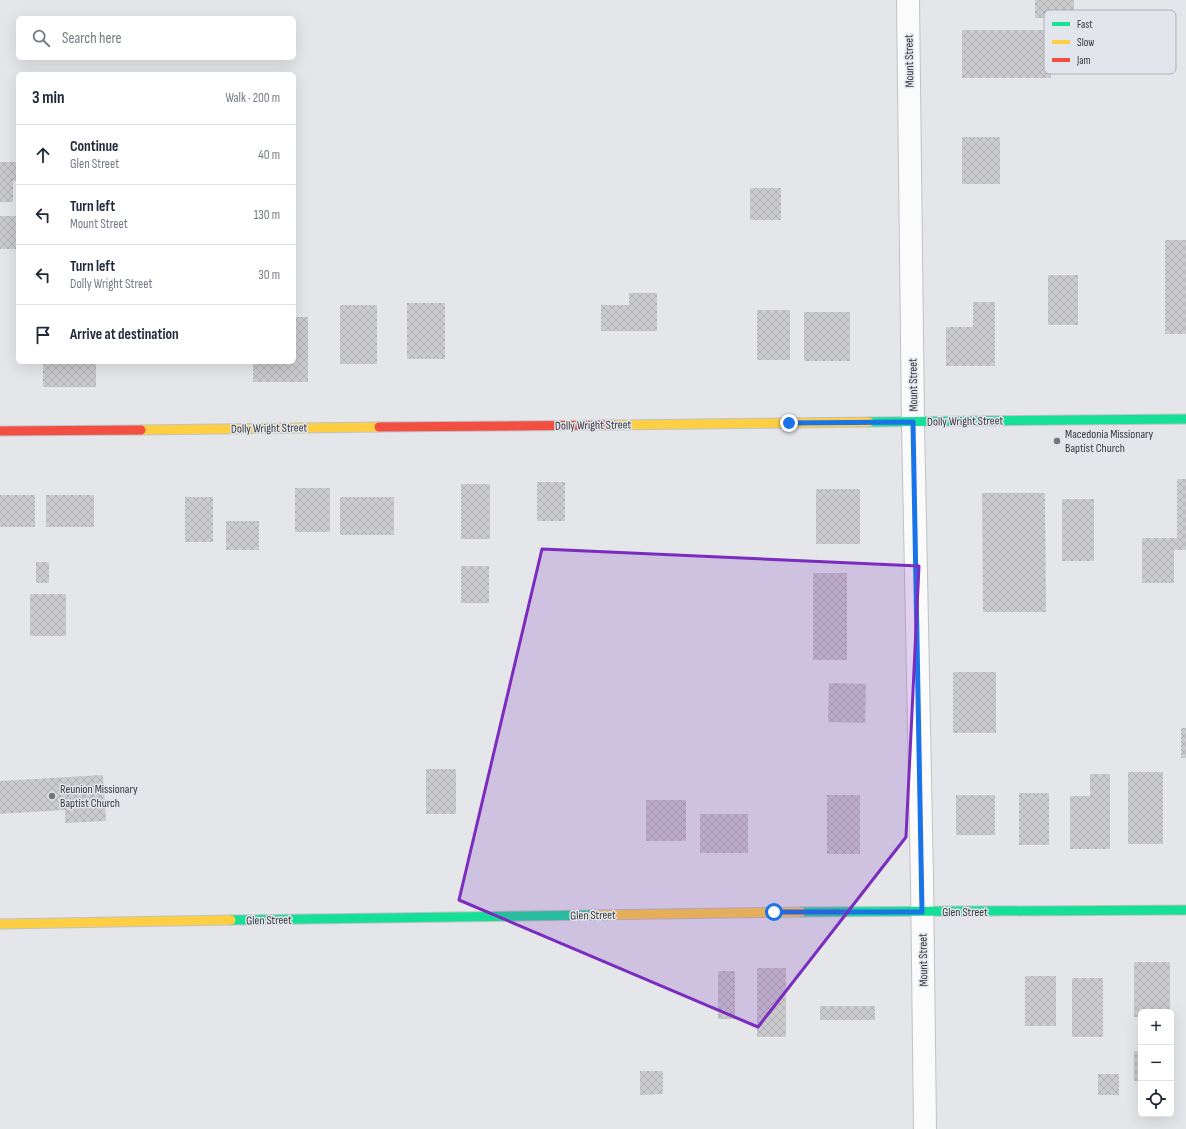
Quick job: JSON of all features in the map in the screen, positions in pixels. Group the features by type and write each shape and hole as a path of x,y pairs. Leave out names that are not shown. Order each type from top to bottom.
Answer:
{"street":[{"name":"Mount Street","path":"908,0 913,422 925,1129"},
{"name":"Dolly Wright Street","path":"0,430 1186,419"},
{"name":"Glen Street","path":"0,924 774,912 1186,910"}],"highlighted area":[{"path":"542,549 919,566 906,837 758,1027 459,900"}],"building":[{"path":"1035,0 1074,0 1074,10 1044,10 1044,18 1035,18"},
{"path":"962,30 1044,30 1044,74 1051,74 1051,78 962,78"},
{"path":"962,137 1000,137 1000,184 962,184"},
{"path":"0,162 16,162 16,181 13,181 13,202 0,202"},
{"path":"750,188 781,188 781,220 750,220"},
{"path":"0,216 16,216 16,249 0,249"},
{"path":"1165,240 1186,240 1186,334 1165,334"},
{"path":"1048,275 1078,275 1078,325 1048,325"},
{"path":"629,293 657,293 657,331 601,331 601,305 629,305"},
{"path":"973,302 995,302 995,366 946,366 946,327 973,327"},
{"path":"407,303 445,303 445,359 407,359"},
{"path":"340,305 377,305 377,364 340,364"},
{"path":"757,310 790,310 790,360 757,360"},
{"path":"804,312 850,312 850,361 804,361"},
{"path":"296,317 308,317 308,382 253,382 253,364 296,364"},
{"path":"43,364 96,364 96,387 43,387"},
{"path":"1177,479 1186,479 1186,550 1174,550 1174,583 1142,583 1142,538 1177,538"},
{"path":"537,482 565,482 565,521 537,521"},
{"path":"461,484 490,484 490,539 461,539"},
{"path":"295,488 330,488 330,532 295,532"},
{"path":"816,489 860,489 860,544 816,544"},
{"path":"982,493 1045,493 1046,612 983,612"},
{"path":"0,495 35,495 35,527 0,527"},
{"path":"46,495 94,495 94,527 46,527"},
{"path":"185,497 213,497 213,542 185,542"},
{"path":"340,497 394,497 394,535 340,535"},
{"path":"1062,499 1094,499 1094,561 1062,561"},
{"path":"226,521 259,521 259,550 226,550"},
{"path":"36,562 49,562 49,583 36,583"},
{"path":"461,566 489,566 489,603 461,603"},
{"path":"813,573 847,573 847,660 813,660"},
{"path":"30,594 66,594 66,636 30,636"},
{"path":"953,672 996,672 996,733 953,733"},
{"path":"829,683 866,684 865,723 828,722"},
{"path":"1181,728 1186,728 1186,758 1181,758"},
{"path":"426,769 456,769 456,814 426,814"},
{"path":"1128,772 1163,772 1163,844 1128,844"},
{"path":"1090,774 1110,774 1110,849 1070,849 1070,796 1090,796"},
{"name":"Reunion Missionary Baptist Church","path":"103,775 106,821 65,823 65,810 0,814 0,781"},
{"path":"1019,793 1049,793 1049,845 1019,845"},
{"path":"827,795 860,795 860,854 827,854"},
{"path":"956,795 995,795 995,835 956,835"},
{"path":"646,800 686,800 686,841 646,841"},
{"path":"700,814 748,814 748,853 700,853"},
{"path":"1134,962 1170,962 1170,1009 1138,1009 1138,1017 1134,1017"},
{"path":"757,968 786,968 786,1037 757,1037"},
{"path":"718,971 735,971 735,1019 718,1019"},
{"path":"1025,976 1056,976 1056,1026 1025,1026"},
{"path":"1072,978 1103,978 1103,1037 1072,1037"},
{"path":"820,1006 875,1006 875,1020 820,1020"},
{"path":"1134,1051 1138,1051 1138,1081 1134,1081"},
{"path":"640,1071 663,1071 663,1094 640,1095"},
{"path":"1098,1074 1119,1074 1119,1095 1098,1095"}],"traffic: fast":[{"path":"869,422 1186,419"},
{"path":"801,912 1186,910"},
{"path":"231,920 593,915"}],"traffic: slow":[{"path":"613,425 869,422"},
{"path":"141,430 379,427"},
{"path":"593,915 801,912"},
{"path":"0,924 231,920"}],"traffic: jam":[{"path":"379,427 613,425"},
{"path":"0,431 141,430"}],"place":[{"name":"Macedonia Missionary Baptist Church","path":"1057,441"},
{"name":"Reunion Missionary Baptist Church","path":"52,796"}],"route":[{"path":"774,912 922,912 913,422 789,423"}]}
